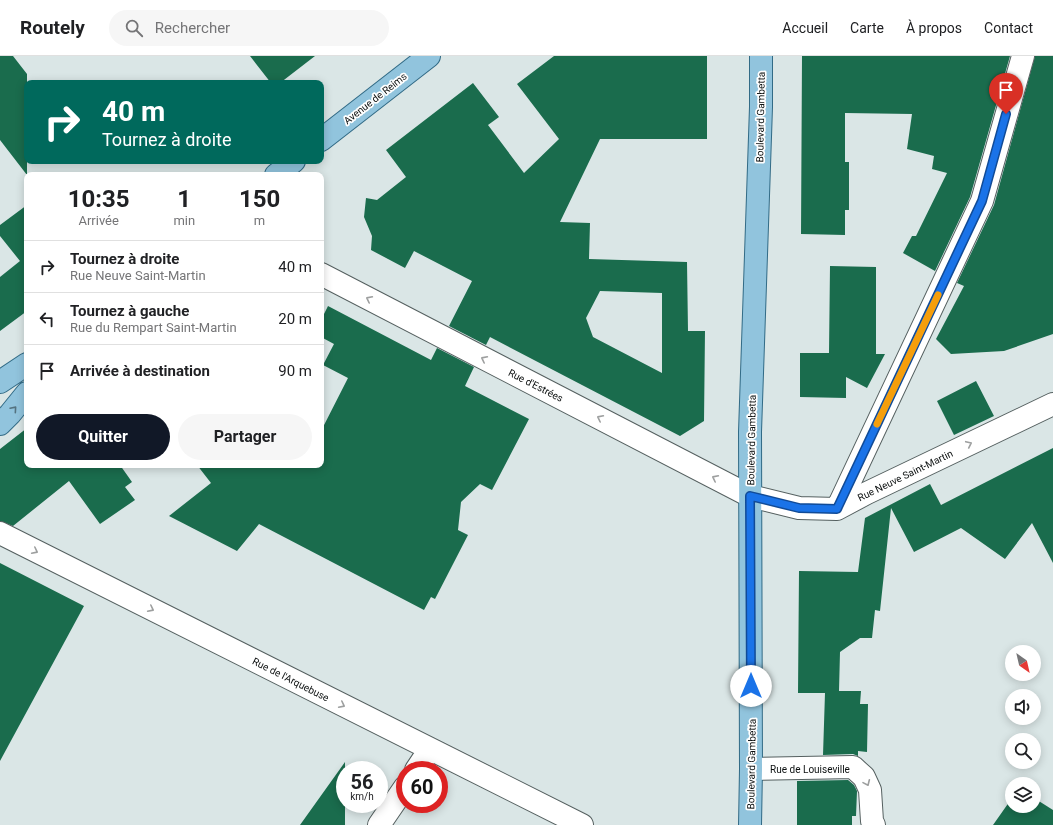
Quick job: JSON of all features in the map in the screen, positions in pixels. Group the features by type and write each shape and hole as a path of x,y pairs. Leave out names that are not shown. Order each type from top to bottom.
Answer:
{"main road":[{"name":"Avenue de Reims","path":"324,138 429,56"},
{"name":"Boulevard Gambetta","path":"750,825 750,432 761,123 761,56"},
{"path":"280,172 290,164"},
{"path":"0,382 24,366"},
{"path":"0,424 24,397"}],"street":[{"path":"837,509 982,201 1023,56"},
{"name":"Rue d'Estrées","path":"324,276 750,496"},
{"name":"Rue Neuve Saint-Martin","path":"750,496 799,508 837,509 867,493 1053,404"},
{"name":"Rue de l'Arquebuse","path":"0,534 582,825"},
{"path":"422,761 430,749"},
{"name":"Rue de Louiseville","path":"751,769 853,767 864,777 870,790 872,820 874,825"},
{"path":"379,825 396,800"}],"building":[{"path":"0,56 13,56 27,74 27,80 24,80 24,164 27,164 27,172 25,172 0,140"},
{"path":"250,56 315,56 284,80 269,80"},
{"path":"554,56 707,56 707,139 600,139 560,222 590,223 589,259 687,262 688,331 705,331 704,421 680,436 490,337 486,345 449,326 472,281 414,251 405,268 371,250 372,236 364,217 366,198 377,200 406,177 386,150 473,83 499,117 488,125 524,173 559,139 517,84","holes":["600,291 662,293 662,373 593,337 586,318"]},
{"path":"802,56 1010,56 970,197 935,271 903,253 912,236 916,236 947,173 932,169 934,156 907,149 912,114 845,113 845,162 849,162 849,210 845,210 845,235 801,234"},
{"path":"1035,56 1053,56 1053,334 1004,351 951,354 936,339 964,286 957,283 994,205"},
{"path":"24,207 24,313 0,331 0,277 20,261 0,236 0,225"},
{"path":"830,266 876,267 876,354 885,354 867,388 846,377 846,398 800,397 800,353 829,353"},
{"path":"328,306 431,360 437,348 474,367 465,386 529,419 492,490 480,484 461,502 458,530 468,535 435,599 431,597 424,610 259,524 237,551 169,516 211,483 199,468 324,468 324,425 348,378 324,366 334,344 324,339 324,314"},
{"path":"976,381 994,416 954,435 937,401"},
{"path":"24,430 24,468 122,468 132,482 125,487 135,500 100,524 69,481 13,526 0,521 0,449"},
{"path":"1053,448 1053,563 1032,523 1005,559 961,528 914,552 891,508 880,611 875,610 872,638 860,638 840,652 839,691 861,691 860,704 868,704 867,752 858,751 858,756 853,754 823,755 825,693 798,693 799,571 858,572 865,518 930,484 941,505"},
{"path":"0,563 84,606 0,761"},
{"path":"336,775 336,813 345,813 345,825 300,825"},
{"path":"848,780 854,785 857,791 856,816 852,816 852,825 797,825 797,781"},
{"path":"1041,802 1053,810 1053,825 993,825 1005,808 1005,813 1041,813"}],"slow traffic":[{"path":"877,424 938,295"}],"route":[{"path":"751,686 750,496 799,508 837,509 982,201 1006,114"}]}
